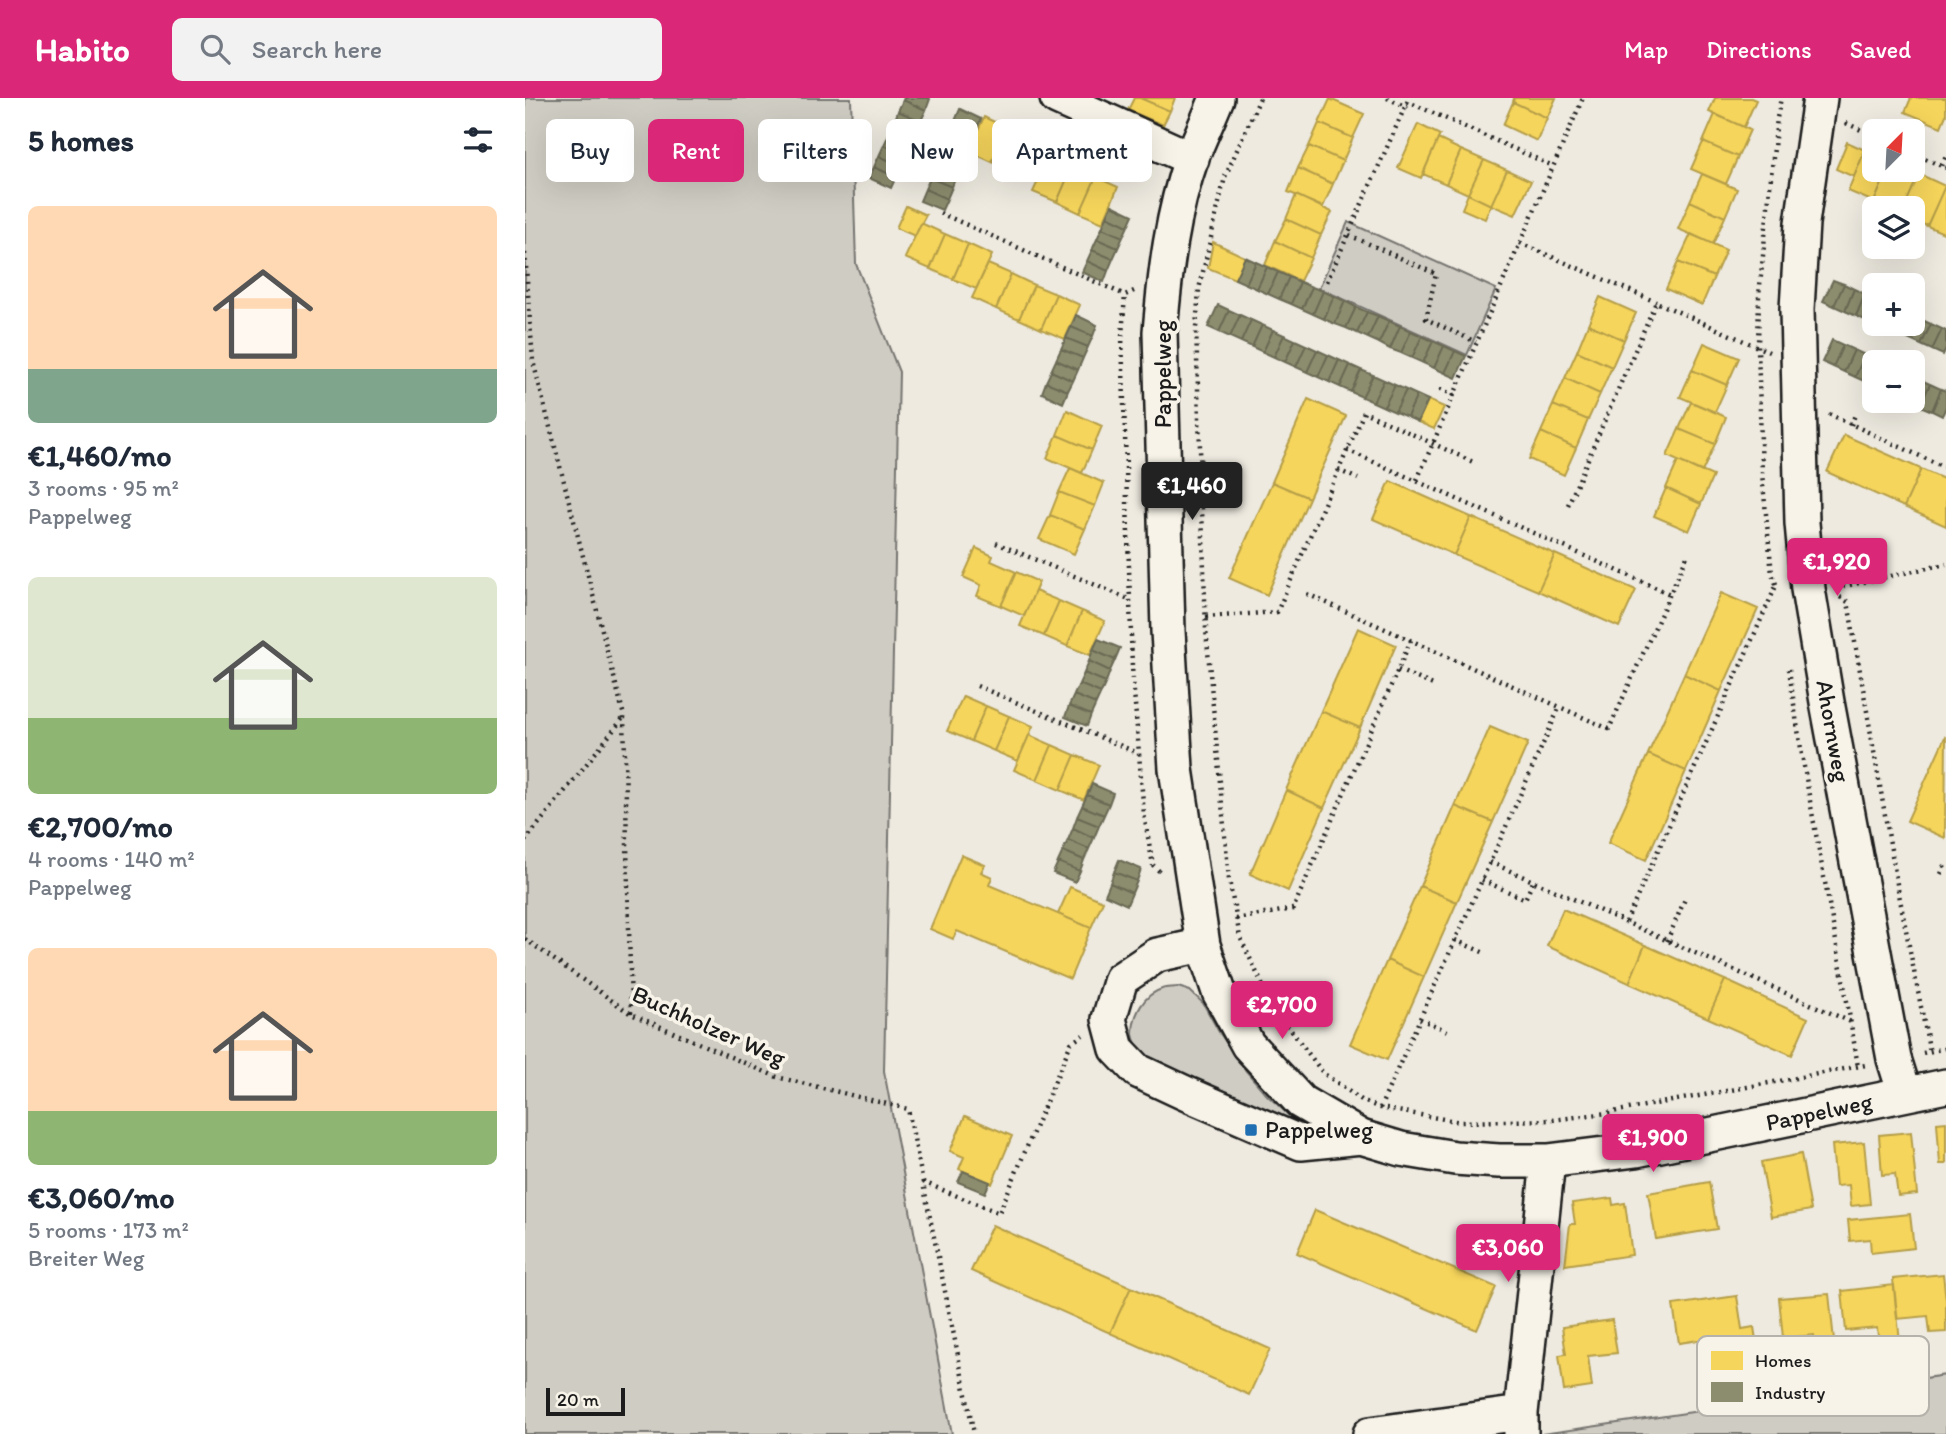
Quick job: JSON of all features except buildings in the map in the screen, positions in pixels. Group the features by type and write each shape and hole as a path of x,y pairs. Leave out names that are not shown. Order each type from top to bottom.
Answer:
{"street":[{"path":"1057,98 1192,159"},
{"name":"Pappelweg","path":"1217,98 1192,159 1178,206 1164,282 1160,332 1168,631 1176,769 1203,945 1219,992 1248,1045 1301,1102 1361,1137 1401,1149 1455,1158 1499,1161 1548,1161 1636,1150 1942,1087"},
{"name":"Ahornweg","path":"1820,98 1802,223 1797,309 1803,586 1894,1059 1905,1094"},
{"name":"Pappelweg","path":"1203,945 1157,956 1121,979 1109,1019 1117,1049 1138,1071 1301,1143 1361,1137"},
{"path":"1370,1434 1521,1424 1548,1161"}],"path":[{"path":"1260,98 1225,177 1199,289 1196,328 1206,618 1229,880 1240,937 1272,1005 1323,1073 1363,1101 1380,1108 1461,1122 1552,1120 1607,1112 1946,1048"},
{"path":"1387,98 1405,106 1413,104 1553,166"},
{"path":"1327,282 1409,98"},
{"path":"1416,480 1583,98"},
{"path":"1925,158 1944,167 1946,156"},
{"name":"Pappelweg","path":"940,213 1125,295"},
{"path":"1349,235 1436,274 1426,319 1476,342"},
{"path":"1520,243 1800,364"},
{"path":"525,253 533,361 624,716 631,1014"},
{"path":"1568,505 1657,302"},
{"path":"1440,389 1454,395"},
{"path":"1799,400 1946,468"},
{"path":"1206,618 1276,612 1364,412 1473,462"},
{"path":"1851,425 1855,415"},
{"path":"1347,450 1670,594"},
{"path":"1338,470 1357,479"},
{"path":"996,543 1131,600"},
{"path":"1307,594 1609,729 1687,556"},
{"path":"1803,586 1845,586 1946,564"},
{"path":"1626,922 1803,586"},
{"path":"1803,586 1848,602 1929,1052 1942,1087"},
{"path":"1236,919 1293,909 1411,640"},
{"path":"1398,670 1433,685"},
{"path":"977,686 1139,753"},
{"path":"1380,1108 1560,706"},
{"path":"525,841 624,716"},
{"path":"1490,862 1851,1022"},
{"path":"1941,874 1946,863"},
{"path":"1482,880 1525,900 1533,882"},
{"path":"1667,941 1685,899"},
{"name":"Buchholzer Weg","path":"525,939 631,1014 777,1077 908,1109 922,1181"},
{"path":"1455,940 1487,954"},
{"path":"1420,1019 1452,1033"},
{"path":"922,1181 999,1213 1071,1043 1086,1034"},
{"path":"922,1181 974,1434"}],"shaded area":[{"path":"525,98 851,98 852,119 758,119 758,182 854,182 856,264 899,372 884,1071 952,1434 525,1434"},
{"path":"1348,222 1496,289 1467,355 1319,288"},
{"path":"1178,987 1190,991 1203,1003 1246,1071 1292,1118 1292,1124 1145,1058 1133,1036 1137,1012 1150,995 1165,988"},
{"path":"1946,1375 1946,1434 1542,1434 1697,1411 1697,1416 1929,1416 1929,1377"}],"place":[{"name":"Pappelweg","path":"1251,1130"}]}
